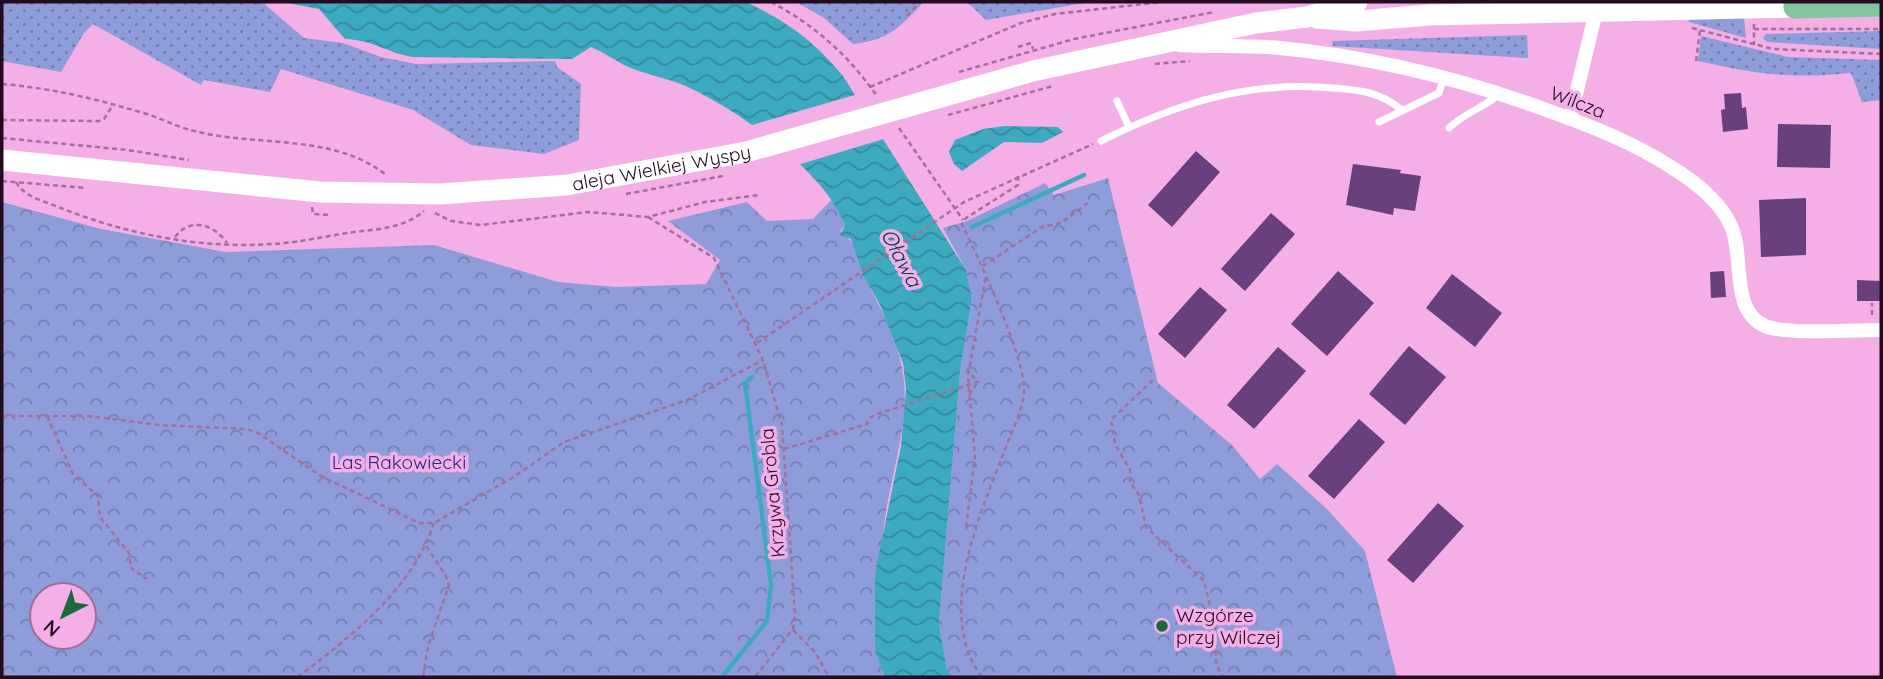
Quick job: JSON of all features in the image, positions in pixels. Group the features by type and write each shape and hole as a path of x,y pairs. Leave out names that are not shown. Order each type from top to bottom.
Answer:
{"main road":[{"name":"aleja Wielkiej Wyspy","path":"2,160 316,200 567,185 746,152 1038,80 1158,44 1256,23 1307,17 1357,2"},
{"name":"aleja Wielkiej Wyspy","path":"1307,17 1356,22 1430,15 1672,11 1795,4"},
{"path":"1795,4 1881,5"}],"street":[{"path":"1570,119 1598,2"},
{"name":"Wilcza","path":"1158,44 1278,48 1343,55 1445,75 1570,119 1645,152 1673,168 1718,205 1736,239 1744,301 1759,322 1776,329 1881,330"}],"lane":[{"path":"1379,122 1439,93 1445,75"},
{"path":"1101,141 1201,99 1277,86 1372,91 1402,110"},
{"path":"1449,128 1461,116 1495,99 1499,92"},
{"path":"1117,102 1129,127"}],"path":[{"path":"772,2 824,34 861,73"},
{"path":"907,16 920,2"},
{"path":"870,87 1021,23 1055,15 1162,2"},
{"path":"956,73 1020,53 1118,30 1227,10"},
{"path":"1754,21 1754,45"},
{"path":"1754,29 1881,29"},
{"path":"1696,61 1700,30 1754,45 1816,53 1881,54"},
{"path":"1018,47 1031,43 1033,50"},
{"path":"1144,66 1202,60"},
{"path":"1038,80 1058,85"},
{"path":"2,84 56,89 113,104 195,131 338,153 369,163 388,177"},
{"path":"873,99 886,95"},
{"path":"2,120 99,121 104,119 113,104"},
{"path":"2,138 128,150 200,161"},
{"path":"907,139 964,220"},
{"path":"759,342 955,208 1018,176 1101,141"},
{"path":"371,176 397,176"},
{"path":"982,677 963,632 965,576 976,527 1024,392 1020,368 983,266 962,224 964,220 1018,185 1018,176"},
{"path":"16,182 35,198 99,222 194,242 269,244 390,228 415,219 422,212"},
{"path":"421,204 452,221 481,225 588,212 648,216 705,202 759,195"},
{"path":"316,200 313,214 330,215"},
{"path":"983,266 1042,227 1061,223 1088,203"},
{"name":"Krzywa Grobla","path":"648,216 714,258 759,342 782,425 795,615 793,629"},
{"path":"175,238 181,230 204,225 221,234 227,243"},
{"path":"966,527 975,457 969,373 986,275"},
{"path":"2,416 88,415 159,425 246,429 258,433 321,476 419,523 434,523 514,476 564,442 687,400 763,360"},
{"path":"969,373 976,382"},
{"path":"1153,380 1116,413 1111,420 1113,435 1130,470 1130,482 1139,495 1146,527 1204,581 1216,630 1216,664 1223,677"},
{"path":"784,449 850,432 867,424 869,418 976,382"},
{"path":"969,395 976,382"},
{"path":"47,416 73,474 98,496 104,523 128,552 131,568 147,579"},
{"path":"298,677 385,603 426,546 434,523"},
{"path":"423,677 428,646 449,585 426,546"},
{"path":"755,677 793,629 810,646 829,677"}],"green space":[{"path":"2,2 262,2 304,38 343,43 381,57 416,64 555,61 557,67 581,84 579,140 544,154 471,145 413,110 281,69 270,92 204,80 201,85 93,24 84,33 61,72 2,61"},
{"path":"796,2 924,2 885,36 853,44 824,18"},
{"path":"967,2 1091,2 986,20"},
{"path":"1744,17 1746,38 1689,22 1688,19"},
{"path":"1881,31 1881,49 1767,42 1763,38 1766,34"},
{"path":"1527,35 1528,58 1333,46 1332,41"},
{"path":"1701,36 1788,57 1881,60 1881,100 1862,102 1851,73 1773,74 1698,61"},
{"path":"1108,178 1158,383 1232,445 1260,479 1277,464 1327,509 1365,551 1397,677 952,677 947,670 939,624 960,372 972,298 966,270 943,228 967,221 1045,183 1054,195"},
{"name":"Las Rakowiecki","path":"831,200 839,209 845,225 840,231 857,252 870,288 890,328 899,357 905,406 884,527 877,626 878,655 885,677 2,677 2,202 101,229 226,252 434,245 558,282 616,287 706,284 720,260 668,221 747,202 767,221 813,219"}],"water":[{"name":"Oława","path":"282,2 746,2 787,25 821,52 843,76 966,270 972,298 960,372 939,624 947,670 952,677 885,677 875,651 875,573 901,446 906,390 903,363 880,305 864,277 851,239 840,235 845,225 835,205 801,165 756,128 710,99 682,85 624,65 591,47 572,59 413,57 345,39 319,9"},
{"path":"1005,126 1058,127 1063,132 1042,143 1004,142 962,171 954,164 949,152 955,140 983,129"}],"pier":[{"path":"858,94 887,138 794,166 745,127"}],"building":[{"path":"1741,93 1742,108 1746,107 1748,129 1723,132 1721,110 1725,109 1724,94"},
{"path":"1778,124 1831,125 1830,168 1777,167"},
{"path":"1196,151 1220,172 1172,227 1148,205"},
{"path":"1353,164 1401,170 1400,173 1421,176 1415,211 1394,208 1393,215 1346,205"},
{"path":"1806,198 1806,255 1761,257 1759,200"},
{"path":"1271,213 1295,234 1245,291 1221,269"},
{"path":"1338,271 1374,303 1327,356 1291,324"},
{"path":"1724,271 1726,297 1711,298 1710,272"},
{"path":"1452,274 1502,313 1475,347 1426,308"},
{"path":"1857,280 1881,281 1881,301 1857,301"},
{"path":"1200,287 1227,310 1185,358 1158,334"},
{"path":"1409,346 1446,377 1405,425 1369,394"},
{"path":"1278,347 1306,371 1254,429 1227,405"},
{"path":"1359,419 1385,442 1334,499 1308,476"},
{"path":"1438,503 1464,526 1413,583 1387,560"}],"waterway":[{"path":"972,227 1084,175"},
{"path":"722,677 767,621 771,585 745,383 752,377"}],"place":[{"name":"Wzgórze przy Wilczej","path":"1162,626"}]}
